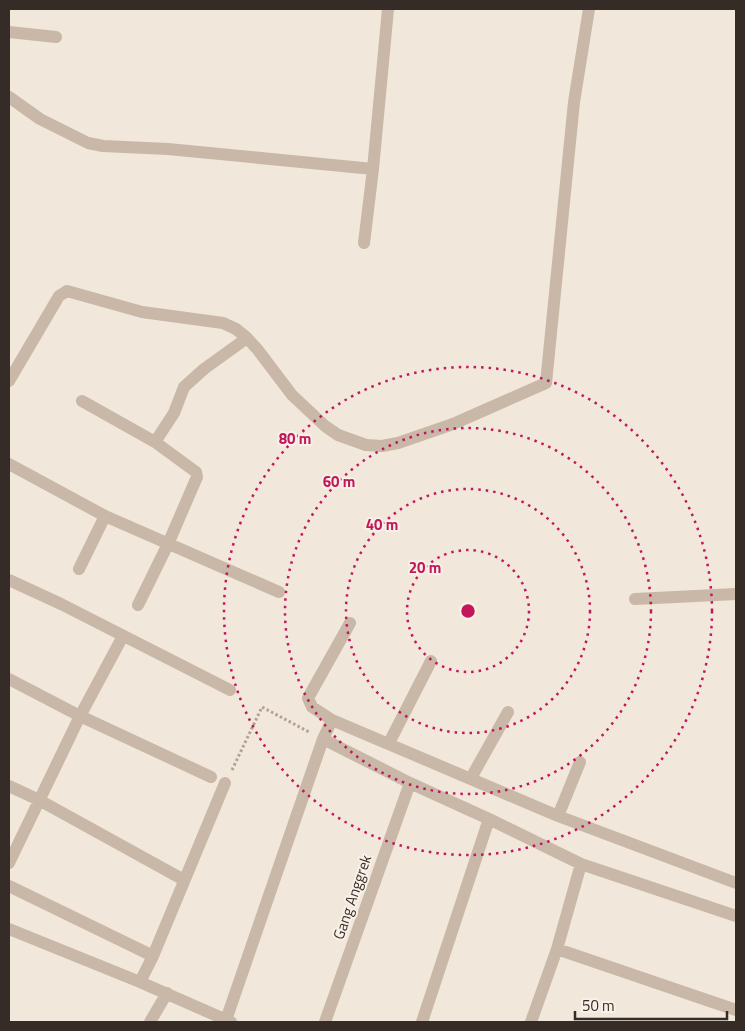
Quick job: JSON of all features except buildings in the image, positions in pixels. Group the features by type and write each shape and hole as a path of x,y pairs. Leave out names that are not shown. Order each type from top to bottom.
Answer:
{"street":[{"path":"364,243 388,9"},
{"path":"9,381 59,296 67,291 142,312 222,323 236,329 258,350 286,388 325,426 338,435 366,445 398,444 453,424 546,383 574,102 590,9"},
{"path":"9,32 56,37"},
{"path":"9,97 40,119 88,143 103,146 168,149 373,169"},
{"path":"155,442 174,413 184,387 204,369 247,338"},
{"path":"82,402 155,442 196,472 197,477 168,544 138,605"},
{"path":"9,464 104,516 279,592"},
{"path":"79,569 104,516"},
{"path":"9,580 61,604 230,690"},
{"path":"635,599 736,594"},
{"path":"350,623 308,698 312,707 332,720 558,816 736,883"},
{"path":"9,863 80,716 123,636"},
{"path":"389,743 431,661"},
{"path":"9,679 80,716 211,777"},
{"path":"471,778 508,712"},
{"path":"9,929 167,993 228,1021 323,739 332,720"},
{"path":"323,739 410,783 581,864 736,916"},
{"path":"558,816 580,762"},
{"path":"140,982 153,956 225,783"},
{"name":"Gang Anggrek","path":"325,1022 410,783"},
{"path":"9,786 39,800 184,880"},
{"path":"422,1022 489,819"},
{"path":"532,1022 557,949 581,864"},
{"path":"9,886 153,956"},
{"path":"557,949 736,1010"},
{"path":"150,1022 167,993"}],"path":[{"path":"225,783 262,707 323,739"}]}
